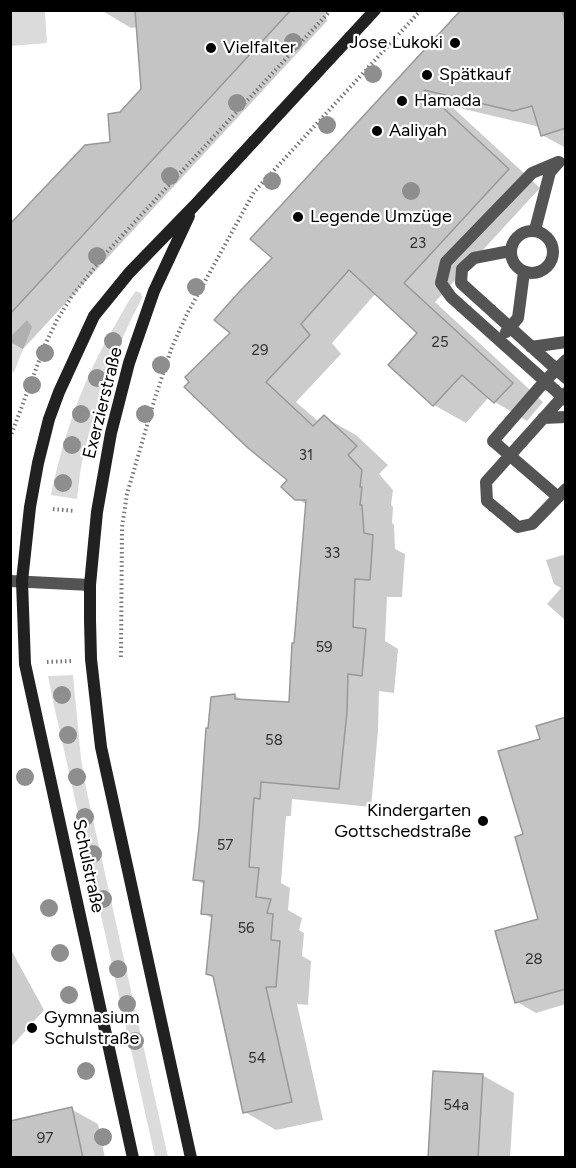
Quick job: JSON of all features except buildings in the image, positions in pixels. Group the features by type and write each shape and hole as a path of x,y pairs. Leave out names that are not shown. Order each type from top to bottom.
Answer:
{"main road":[{"name":"Exerzierstraße","path":"16,581 38,463 49,419 94,316 129,273 194,207 375,10"},
{"name":"Exerzierstraße","path":"90,620 90,585 97,512 111,433 129,363 154,291 194,207"},
{"name":"Schulstraße","path":"16,581 25,664 133,1158"},
{"name":"Schulstraße","path":"90,620 91,659 101,747 191,1158"}],"street":[{"path":"535,230 550,172 562,161"},
{"path":"562,161 532,173 446,262 441,284 499,340 545,381 564,396 543,418 510,455 486,482 487,501 518,527 532,524 562,493 510,455 493,441 545,381 561,374 566,360"},
{"path":"535,230 543,233 549,240 553,248 553,257 542,271 524,272 517,268 512,260 510,251 512,242 518,235 535,230"},
{"path":"510,251 474,258 462,269 461,283 561,374"},
{"path":"499,340 518,318 524,272"},
{"path":"531,347 566,342"},
{"path":"543,418 566,417"},
{"path":"16,581 90,585"}],"path":[{"path":"121,657 122,527 127,494 155,398 172,347 187,314 254,192 421,10"},
{"path":"49,508 76,511"},
{"path":"47,662 72,661"}],"shaded area":[{"path":"11,10 45,11 47,43 11,46"},
{"path":"136,291 141,293 142,298 124,335 101,393 83,459 77,499 51,495 75,408 103,347"},
{"path":"27,320 32,327 13,372 11,369 11,336"},
{"path":"73,675 86,788 168,1157 155,1157 48,676"}],"place":[{"name":"Jose Lukoki","path":"455,43"},
{"name":"Vielfalter","path":"211,48"},
{"name":"Spätkauf","path":"427,75"},
{"name":"Hamada","path":"402,101"},
{"name":"Aaliyah","path":"377,131"},
{"name":"Legende Umzüge","path":"298,217"},
{"name":"Kindergarten Gottschedstraße","path":"483,821"},
{"name":"Gymnasium Schulstraße","path":"32,1028"}]}
